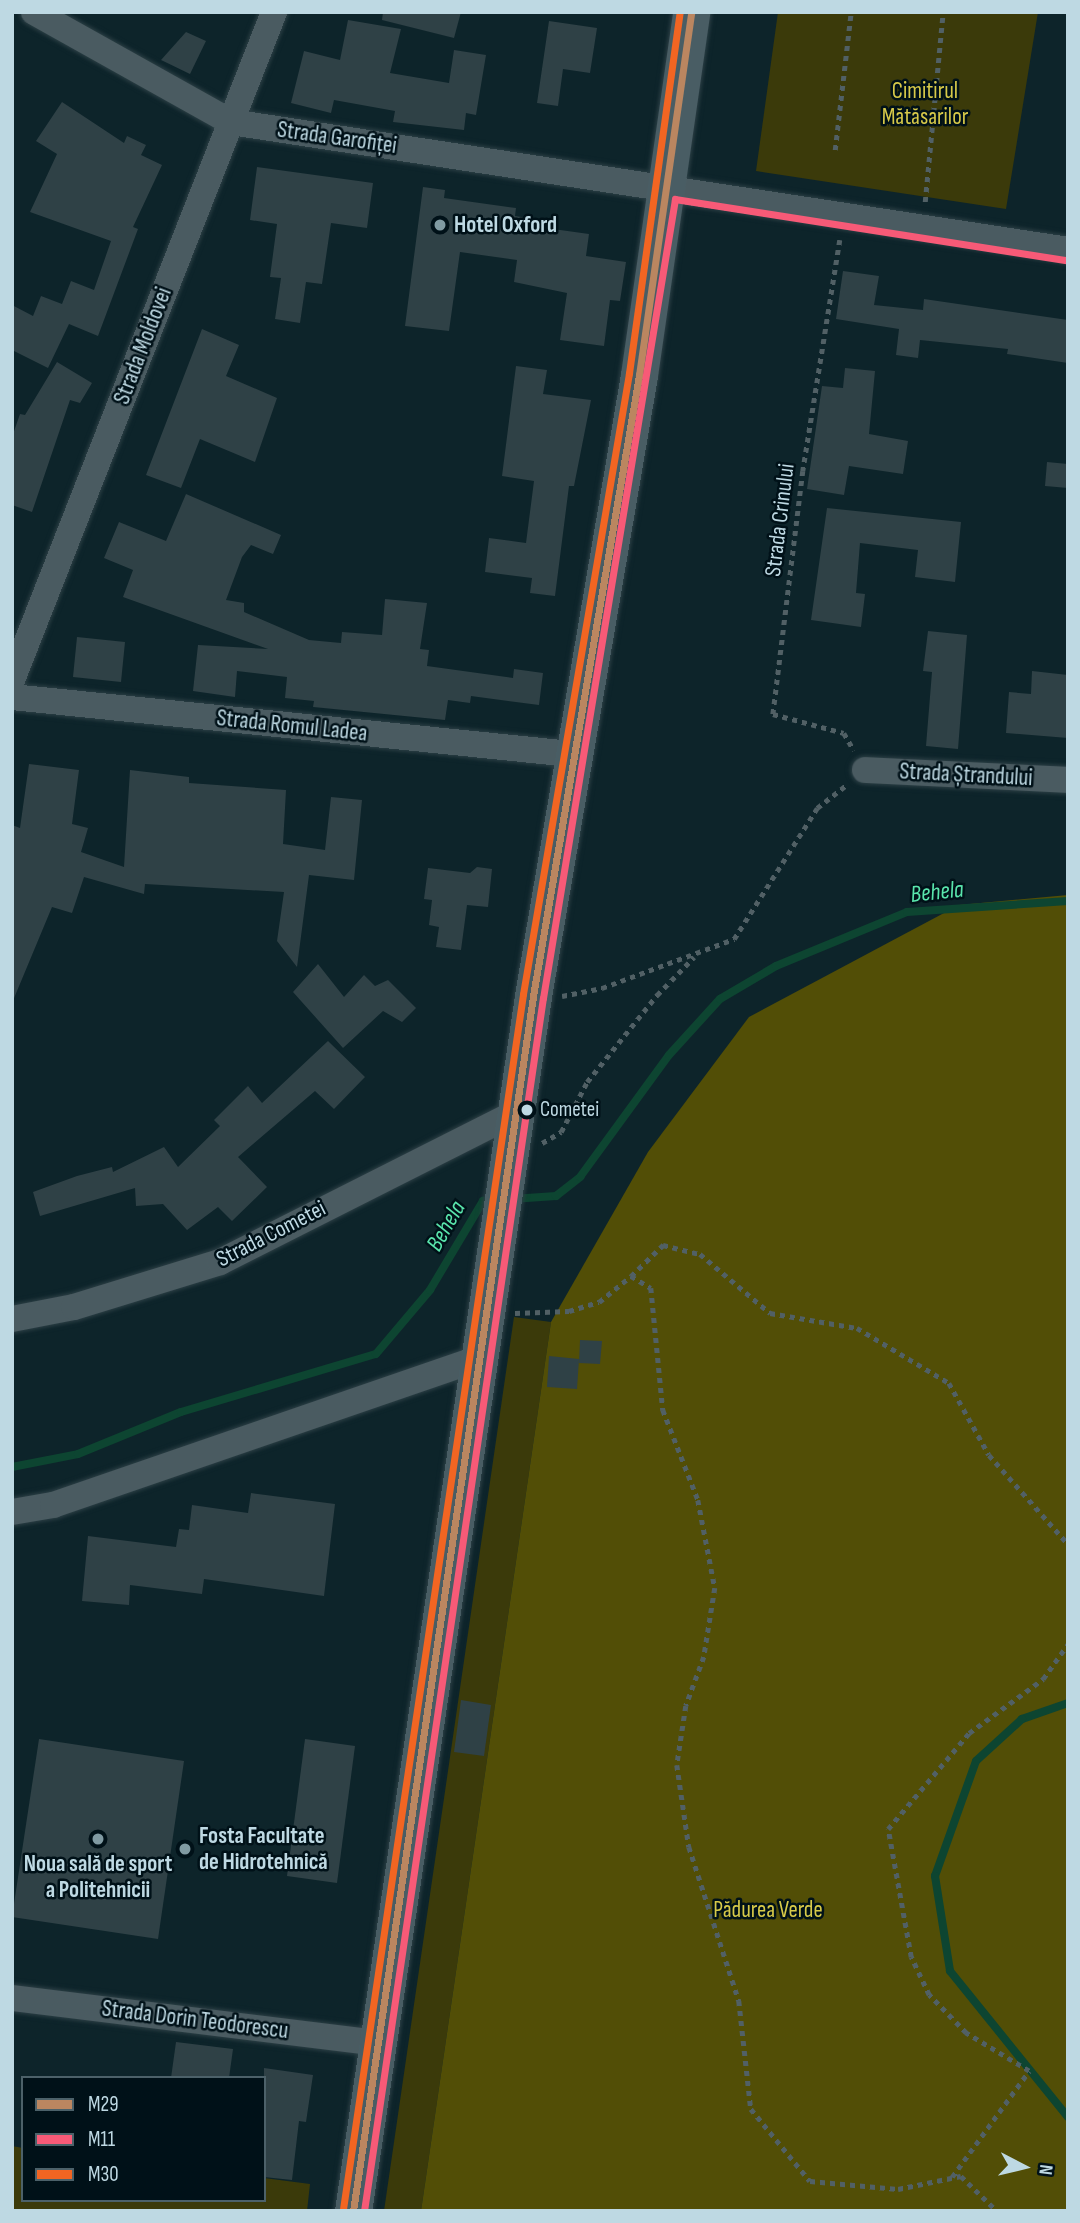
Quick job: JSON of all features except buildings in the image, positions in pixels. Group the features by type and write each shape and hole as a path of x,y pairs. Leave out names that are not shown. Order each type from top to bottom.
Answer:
{"street":[{"name":"Strada Garofiței","path":"34,12 231,122 1068,250"},
{"name":"Strada Moldovei","path":"12,680 274,12"},
{"path":"352,2211 533,996 572,754 639,375 691,12"},
{"name":"Strada Romul Ladea","path":"12,697 572,754"},
{"name":"Strada Ștrandului","path":"865,770 1068,780"},
{"name":"Strada Cometei","path":"12,1319 74,1307 220,1262 517,1112"},
{"path":"12,1512 53,1505 480,1358"},
{"name":"Strada Dorin Teodorescu","path":"12,1998 378,2043"}],"path":[{"path":"835,150 851,12"},
{"path":"922,227 943,12"},
{"name":"Strada Crinului","path":"844,215 810,426 773,714 844,733 865,770"},
{"path":"533,996 602,988 695,956 734,939 817,808 865,770"},
{"path":"510,1162 561,1132 587,1082 657,995 695,956"},
{"path":"513,1313 569,1311 599,1302 663,1245 700,1254 770,1313 857,1328 950,1383 989,1455 1068,1544"},
{"path":"631,1276 651,1288 663,1410 698,1500 715,1588 704,1657 686,1706 677,1765 689,1847 739,2001 751,2109 810,2181 898,2189 961,2176 997,2211"},
{"path":"951,2178 1029,2071 966,2033 929,1995 911,1957 888,1829 969,1733 1043,1679 1068,1644"}],"green space":[{"name":"Cimitirul Mătăsarilor","path":"778,12 1038,12 1006,209 756,171"},
{"name":"Pădurea Verde","path":"1068,895 1068,2211 421,2211 551,1322 648,1152 749,1017 959,905"},
{"path":"514,1317 551,1322 421,2211 384,2211"},
{"path":"12,2146 21,2148 21,2202 266,2202 266,2178 310,2184 307,2211 12,2211"}],"waterway":[{"name":"Behela","path":"512,1199 556,1196 580,1177 669,1055 720,999 776,966 907,912 1068,901"},
{"name":"Behela","path":"12,1467 78,1454 181,1412 376,1354 430,1290 483,1201 492,1200"},
{"path":"1068,1703 1022,1719 976,1761 935,1876 950,1971 1068,2117"}],"transit line":[{"name":"M30","path":"343,2209 523,994 629,373 680,12"},
{"name":"M29","path":"353,2211 533,996 639,375 691,12"},
{"name":"M11","path":"364,2211 543,998 675,199 1066,260"}],"place":[{"name":"Hotel Oxford","path":"440,225"},
{"name":"Cometei","path":"527,1110"},
{"name":"Noua sală de sport a Politehnicii","path":"98,1839"},
{"name":"Fosta Facultate de Hidrotehnică","path":"185,1849"}]}
